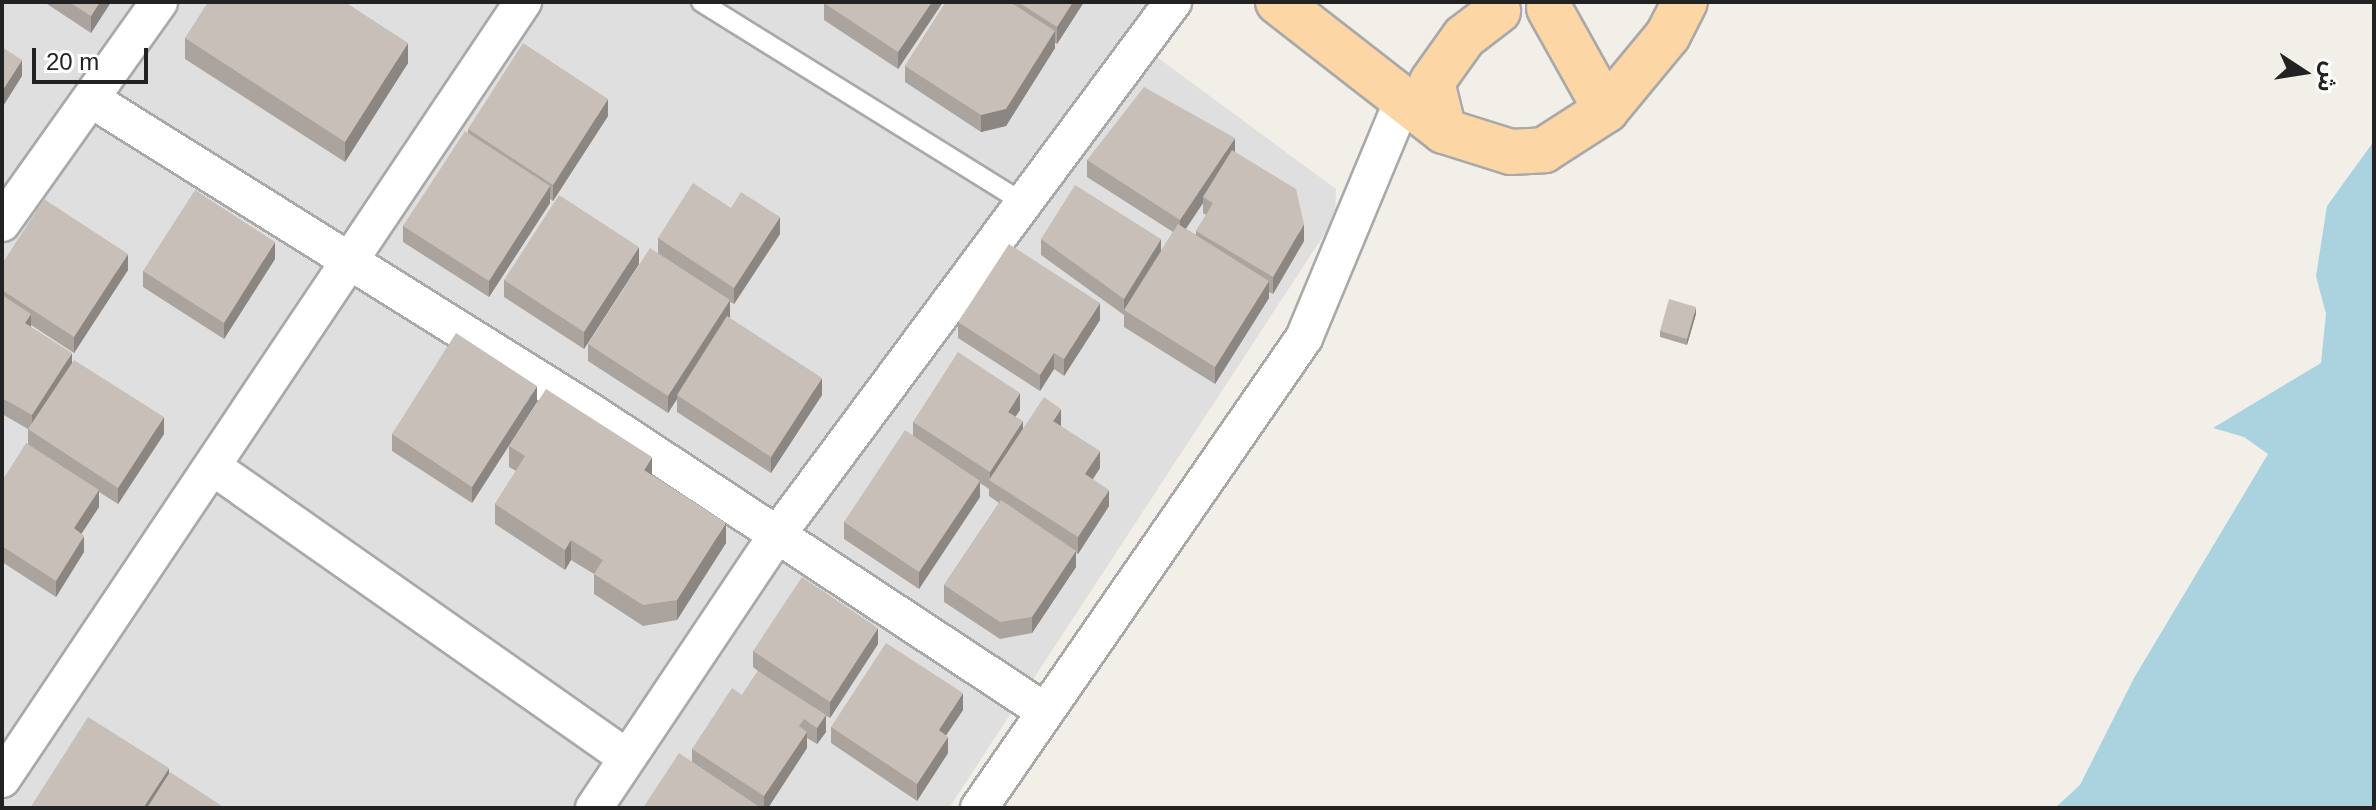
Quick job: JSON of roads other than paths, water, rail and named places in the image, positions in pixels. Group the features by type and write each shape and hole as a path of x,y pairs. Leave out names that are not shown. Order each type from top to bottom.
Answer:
{"main road":[{"path":"1278,2 1402,103 1444,131 1487,149 1544,150 1606,110 1668,35 1685,2"},
{"path":"1444,131 1432,82 1464,37 1478,7 1554,5 1606,110"}],"street":[{"path":"2,223 94,101 159,2"},
{"path":"2,779 523,2"},
{"path":"594,808 777,535 1173,2"},
{"path":"94,101 777,535 1043,710"},
{"path":"979,808 1043,710 1304,338 1402,103"},
{"path":"213,467 626,757"}],"lane":[{"path":"701,2 1025,204"}],"water":[{"path":"2374,141 2374,808 2055,808 2080,785 2134,678 2268,454 2244,437 2213,428 2321,363 2326,314 2316,276 2327,206"}]}
